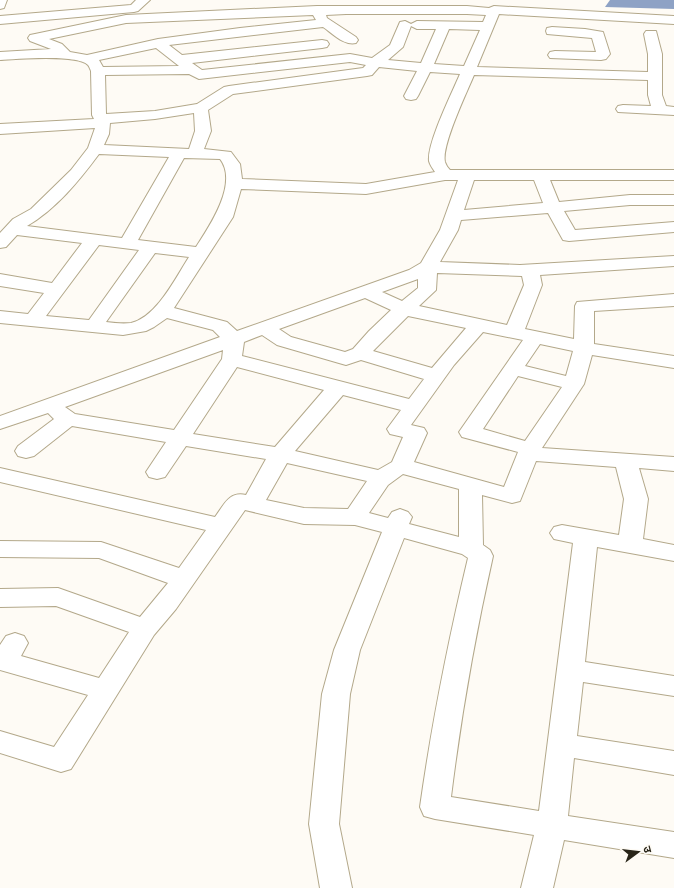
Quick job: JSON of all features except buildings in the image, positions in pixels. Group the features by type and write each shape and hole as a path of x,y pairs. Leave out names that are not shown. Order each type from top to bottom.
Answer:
{"street":[{"path":"0,5 1,0"},
{"path":"65,55 57,47 35,38 126,20 136,14 144,0"},
{"path":"558,0 552,31 559,74"},
{"path":"582,15 585,0"},
{"path":"0,20 136,14 158,18 298,5 317,10 459,10 495,7 582,15 674,20"},
{"path":"445,175 437,163 437,155 444,129 495,7"},
{"path":"317,10 322,20 351,40"},
{"path":"158,18 165,42 178,60 199,75 350,58 375,62 469,71 655,76"},
{"path":"87,59 165,42 299,25 348,24"},
{"path":"0,129 102,121 201,108 229,90 364,73 370,70 375,62 396,47 398,25 488,26"},
{"path":"411,96 426,67 444,26"},
{"path":"552,31 598,35 603,54 601,56 555,55"},
{"path":"651,34 662,55 655,76 655,95 667,111"},
{"path":"178,60 322,44"},
{"path":"0,56 49,53 87,59 94,63 98,71 99,115 102,121 101,134 96,149 77,173 37,213 11,225 0,243"},
{"path":"98,71 192,70"},
{"path":"127,244 203,131 201,108"},
{"path":"623,109 667,111"},
{"path":"0,317 94,326 118,330 137,328 153,320 163,311 224,217 234,184 232,164 225,155 96,149"},
{"path":"234,184 366,190 445,175 674,175"},
{"path":"266,329 284,341 346,359 360,353 376,335 427,290 428,267 449,230 468,175"},
{"path":"540,175 553,208 569,236 674,227"},
{"path":"454,214 468,215 630,200 674,200"},
{"path":"11,225 94,240 200,253"},
{"path":"32,321 94,240"},
{"path":"94,326 150,247"},
{"path":"0,423 52,404 233,349 266,329 415,274 428,267 448,269 530,269 674,261"},
{"path":"514,333 533,285 530,269"},
{"path":"0,280 56,289"},
{"path":"367,292 404,309 584,348 674,362"},
{"path":"52,404 68,419 470,485 512,496 529,452 574,384 584,348 584,306 674,300"},
{"path":"163,311 220,326 233,349 338,387 414,407"},
{"path":"355,517 376,485 392,472 416,433 398,429 447,361 479,325"},
{"path":"534,337 470,432 529,452 674,464"},
{"path":"157,472 233,349"},
{"path":"360,353 436,376"},
{"path":"513,370 574,384"},
{"path":"252,504 280,455 338,387"},
{"path":"26,451 68,419"},
{"path":"625,460 636,499 630,545"},
{"path":"0,475 221,526"},
{"path":"470,485 471,548"},
{"path":"0,742 61,761 145,628 167,603 239,501 304,516 355,517 398,523 471,548 481,556 461,642 444,736 435,807 674,845"},
{"path":"336,888 324,824 336,694 347,650 398,523"},
{"path":"537,888 552,825 570,670 574,535 674,553"},
{"path":"0,549 101,550 184,579"},
{"path":"0,598 58,598 145,628"},
{"path":"15,643 4,661 107,690"},
{"path":"570,670 674,686"},
{"path":"561,745 674,763"}],"water":[{"path":"610,0 674,0 674,9 605,7"}]}
